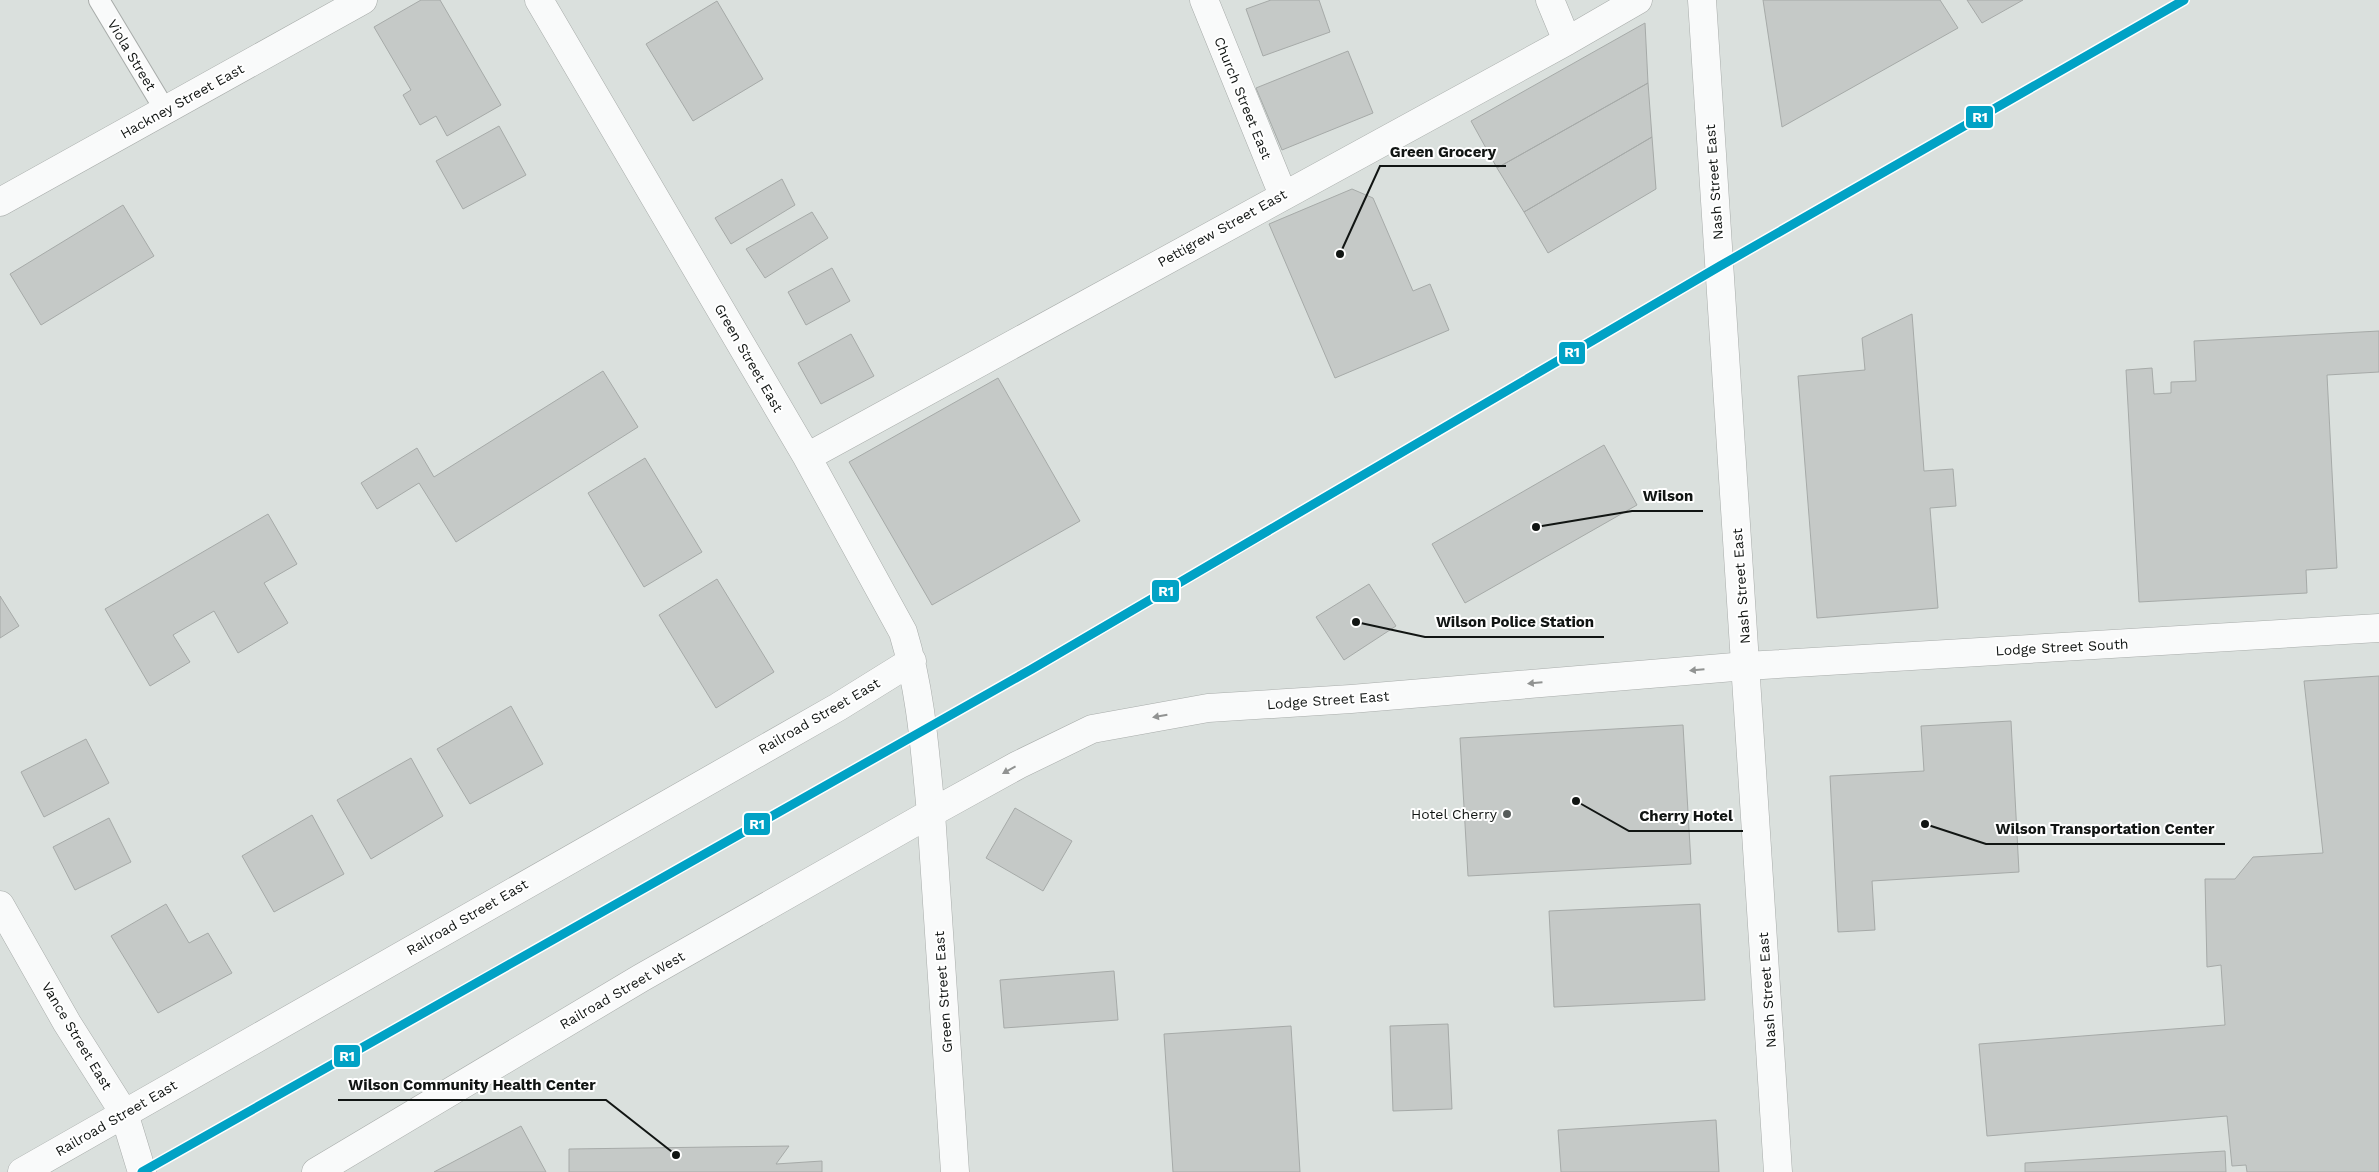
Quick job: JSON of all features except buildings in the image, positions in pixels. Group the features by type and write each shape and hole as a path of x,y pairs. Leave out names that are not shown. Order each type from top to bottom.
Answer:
{"street":[{"name":"Hackney Street East","path":"0,202 363,0"},
{"name":"Green Street East","path":"539,0 807,457 903,632 912,661 923,731 931,813 955,1172"},
{"name":"Church Street East","path":"1204,0 1283,195"},
{"path":"1550,0 1568,41"},
{"name":"Pettigrew Street East","path":"807,457 1283,195 1568,41 1638,0"},
{"name":"Nash Street East","path":"1702,0 1778,1172"},
{"name":"Lodge Street South","path":"1746,666 2379,628"},
{"name":"Railroad Street East","path":"22,1172 838,707 912,661"},
{"name":"Lodge Street East","path":"931,813 1018,765 1092,729 1198,709 1746,666"},
{"name":"Railroad Street West","path":"316,1172 632,983 931,813"},
{"name":"Vance Street East","path":"0,905 67,1023 124,1113 142,1172"}],"lane":[{"name":"Viola Street","path":"99,0 165,110"}],"transit line":[{"name":"R1","path":"142,1172 1032,669 1720,266 2184,0"}],"place":[{"name":"Green Grocery","path":"1340,254"},
{"name":"Wilson","path":"1536,527"},
{"name":"Wilson Police Station","path":"1356,622"},
{"name":"Cherry Hotel","path":"1576,801"},
{"name":"Hotel Cherry","path":"1507,814"},
{"name":"Wilson Transportation Center","path":"1925,824"},
{"name":"Wilson Community Health Center","path":"676,1155"}]}
